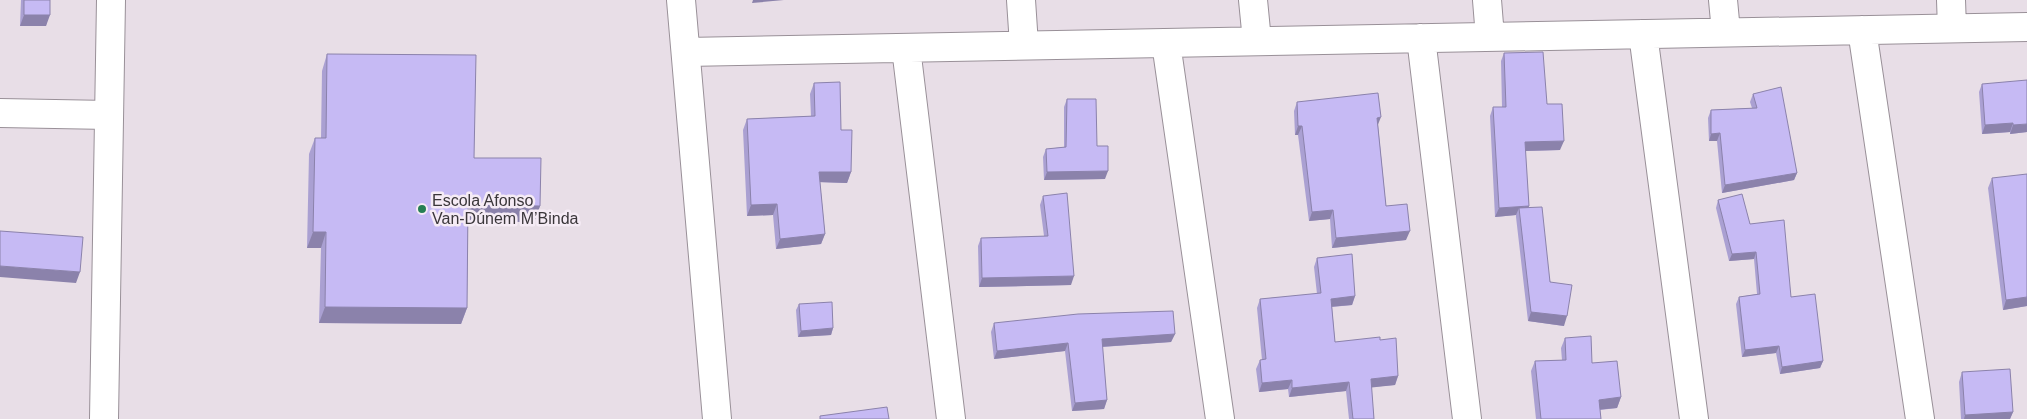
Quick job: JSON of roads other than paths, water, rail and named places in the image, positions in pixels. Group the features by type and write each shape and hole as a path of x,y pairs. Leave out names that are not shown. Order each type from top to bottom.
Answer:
{"street":[{"path":"104,419 111,0"},
{"path":"681,0 717,419"},
{"path":"1022,0 1024,46"},
{"path":"1253,0 1257,41"},
{"path":"1487,0 1490,37"},
{"path":"1723,0 1726,32"},
{"path":"1950,0 1952,28"},
{"path":"686,52 2027,27"},
{"path":"1862,30 1920,419"},
{"path":"1643,34 1694,419"},
{"path":"1420,38 1466,419"},
{"path":"1166,43 1220,419"},
{"path":"906,48 951,419"},
{"path":"0,113 109,115"}],"place":[{"name":"Escola Afonso Van-Dúnem M’Binda","path":"422,209"}]}
